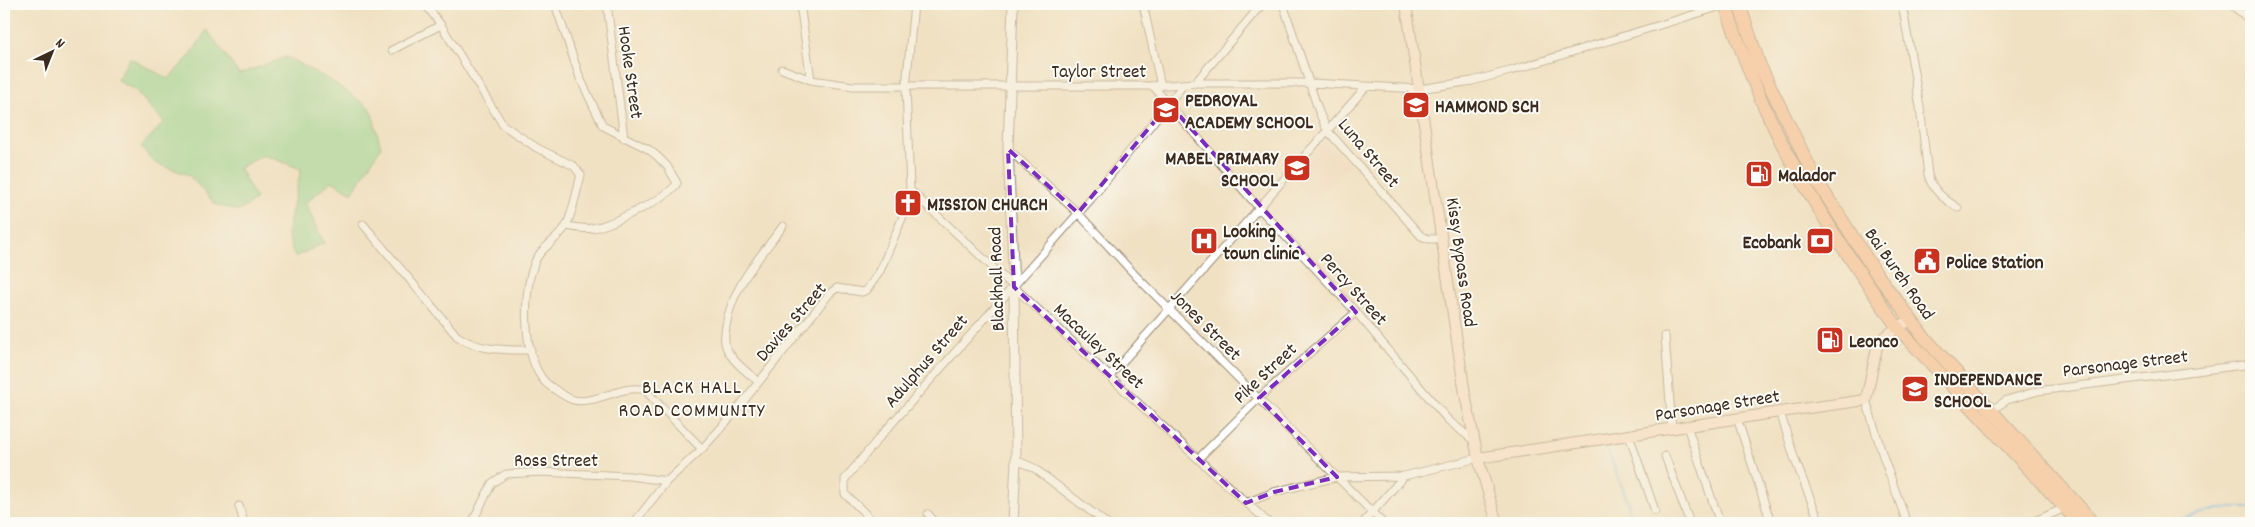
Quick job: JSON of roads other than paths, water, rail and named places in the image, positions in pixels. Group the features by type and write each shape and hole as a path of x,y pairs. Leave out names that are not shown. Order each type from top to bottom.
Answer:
{"highway":[{"path":"1725,4 1747,66 1769,117 1801,177 1828,224 1898,328 1985,415 2079,523"},
{"name":"Bai Bureh Road","path":"1739,4 1760,66 1815,178 1876,273 1910,320 1985,415 2094,523"}],"main road":[{"name":"Kissy Bypass Road","path":"1406,4 1474,441 1498,523"},
{"path":"1866,400 1877,347 1885,336 1910,320"},
{"name":"Parsonage Street","path":"1478,458 1866,400"}],"street":[{"path":"425,4 441,25 503,125 531,145 579,170 581,175 566,226 538,255 534,263 526,304 526,328 531,350 545,381 564,396 574,400 583,400 634,388 645,390 702,449"},
{"name":"Hooke Street","path":"555,4 580,78 601,122 608,130 624,138"},
{"name":"Hooke Street","path":"606,4 624,138"},
{"path":"800,4 811,80"},
{"path":"910,190 906,87 914,4"},
{"name":"Blackhall Road","path":"1013,4 1008,149 1014,287 1016,460 1013,523"},
{"path":"1143,4 1157,86"},
{"path":"1195,83 1262,4"},
{"name":"Luna Street","path":"1283,4 1327,130 1421,236 1429,239 1442,239"},
{"name":"Taylor Street","path":"782,68 811,80 853,86 1009,87 1157,86 1195,83 1311,83 1365,88 1419,89 1472,81 1510,71 1725,4"},
{"path":"1902,4 1920,107 1928,175 1937,193 1958,208"},
{"path":"2231,4 2251,21"},
{"path":"392,50 441,25"},
{"name":"Adulphus Street","path":"875,523 845,494 845,480 885,431 1125,160 1184,84"},
{"name":"Percy Street","path":"1157,86 1168,104 1259,208 1356,312 1448,420 1474,441"},
{"path":"1110,376 1365,88"},
{"path":"566,226 587,229 617,220 659,198 676,186 676,180 657,156 648,149 624,138"},
{"name":"Jones Street","path":"1008,149 1078,213 1169,310 1383,523"},
{"name":"Macauley Street","path":"910,190 1198,460 1269,523"},
{"name":"Davies Street","path":"634,523 667,481 702,449 730,418 830,293 837,288 862,292 867,290 893,243 910,190"},
{"path":"363,224 457,336 467,343 479,347 531,350"},
{"path":"758,382 738,364 727,350 725,343 728,312 736,290 783,226"},
{"name":"Pike Street","path":"1198,460 1259,398 1356,312"},
{"path":"1665,336 1672,429"},
{"name":"Parsonage Street","path":"1985,415 2007,400 2038,391 2251,364"},
{"path":"1866,400 1882,456 1907,523"},
{"path":"1780,412 1795,460 1820,523"},
{"path":"1736,418 1771,523"},
{"path":"1687,426 1720,523"},
{"path":"1628,435 1655,511"},
{"path":"1666,456 1690,523"},
{"path":"1246,502 1274,492 1337,477 1404,476 1478,458"},
{"path":"1016,460 1034,468 1106,523"},
{"name":"Ross Street","path":"472,523 492,483 506,474 541,472 630,476 667,481"},
{"path":"1363,523 1404,476"},
{"path":"239,506 244,523"},
{"path":"2030,523 2065,508"},
{"path":"928,514 936,523"}],"waterway":[{"path":"1607,449 1628,502 1631,523"},
{"path":"2173,523 2174,521 2222,508 2251,508"}],"place":[{"name":"HAMMOND SCH","path":"1416,105"},
{"name":"PEDROYAL ACADEMY SCHOOL","path":"1166,110"},
{"name":"MABEL PRIMARY SCHOOL","path":"1297,168"},
{"name":"Malador","path":"1759,174"},
{"name":"MISSION CHURCH","path":"908,203"},
{"name":"Looking town clinic","path":"1204,241"},
{"name":"Ecobank","path":"1820,241"},
{"name":"Police Station","path":"1927,261"},
{"name":"Leonco","path":"1830,340"},
{"name":"INDEPENDANCE SCHOOL","path":"1915,389"}],"district":[{"name":"BLACK HALL ROAD COMMUNITY","path":"692,398"}]}
